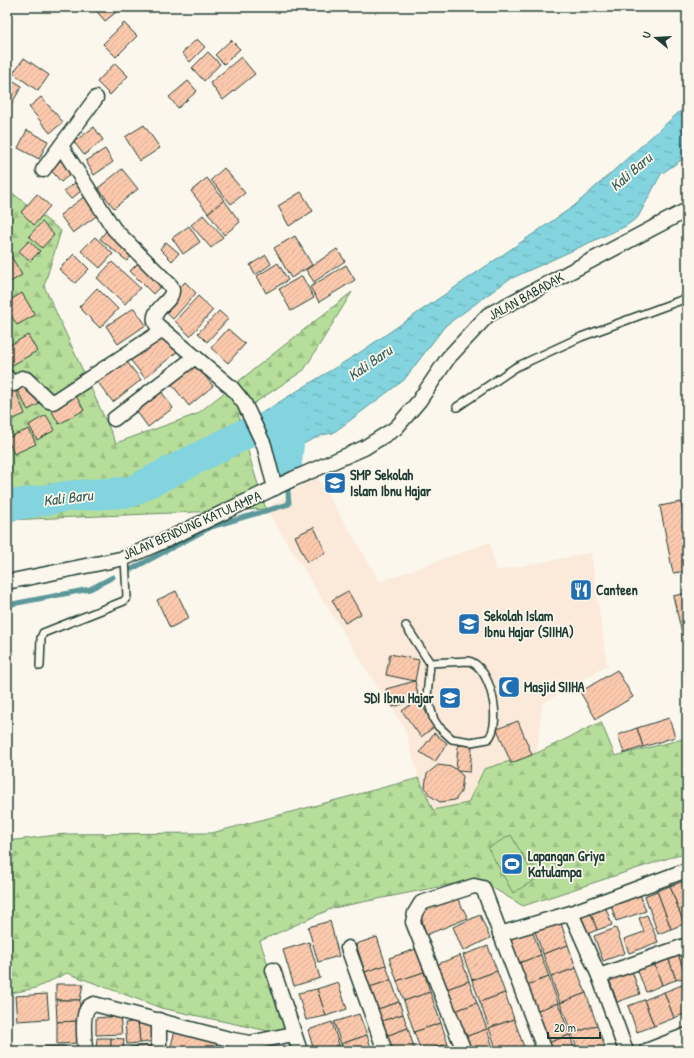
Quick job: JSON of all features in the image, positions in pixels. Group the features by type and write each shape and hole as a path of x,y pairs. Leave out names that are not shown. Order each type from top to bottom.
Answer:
{"street":[{"path":"43,170 96,98"},
{"path":"61,146 114,229 171,286 172,290 170,296 154,316 155,322 232,388 244,403 283,484"},
{"name":"JALAN BABADAK","path":"283,484 364,448 396,428 419,401 448,358 488,315 687,210"},
{"path":"7,377 11,383 14,384 22,378 26,380 49,401 53,402 163,330"},
{"path":"114,419 195,357"},
{"name":"JALAN BENDUNG KATULAMPA","path":"7,582 125,558 283,484"},
{"path":"500,934 571,913 687,870"},
{"path":"464,1051 413,922 415,913 421,903 474,886 483,888 545,1051"},
{"path":"571,913 599,976 626,1051"},
{"path":"599,976 687,945"},
{"path":"348,948 386,1051"},
{"path":"273,970 293,1034 300,1051"},
{"path":"85,1051 84,1014 86,1008 91,1004 250,1043 293,1034"},
{"path":"159,1020 159,1051"},
{"path":"646,1051 687,1036"}],"lane":[{"path":"457,407 516,367 581,337 687,298"},
{"path":"40,666 40,638 43,633 124,601 127,597 125,558"},
{"path":"406,626 430,663 427,697 434,720 438,726 452,739 471,742 488,739 493,732 495,722 489,684 483,671 470,661 430,663"}],"shaded area":[{"name":"Sekolah Islam Ibnu Hajar (SIIHA)","path":"316,475 380,582 490,542 495,571 591,553 607,665 542,704 537,753 484,769 468,803 432,810 419,778 404,727 266,509"}],"green space":[{"path":"7,184 11,192 61,231 44,286 116,443 197,414 352,292 304,370 238,414 266,509 7,520"},
{"path":"601,722 615,756 687,738 687,852 523,906 478,879 333,908 260,941 294,1043 282,1034 161,1008 67,973 36,988 7,994 7,841 65,834 212,833 419,778 433,810 468,803 484,769 537,753"},
{"name":"Lapangan Griya Katulampa","path":"511,835 536,879 513,893 488,848"}],"water":[{"path":"687,105 687,156 661,174 638,217 626,226 508,280 445,326 404,380 333,433 322,435 288,451 267,443 255,417 359,353 574,206"}],"building":[{"path":"93,7 118,7 120,9 105,21"},
{"path":"124,23 137,36 116,57 103,44"},
{"path":"197,39 205,47 190,62 182,53"},
{"path":"231,40 240,49 224,64 215,55"},
{"path":"208,52 220,64 204,81 192,68"},
{"path":"241,57 255,74 223,100 210,83"},
{"path":"24,58 49,75 38,91 13,73"},
{"path":"115,63 128,76 110,95 97,82"},
{"path":"7,77 22,86 9,108 7,107"},
{"path":"188,81 197,91 178,108 169,97"},
{"path":"41,97 63,122 50,133 29,107"},
{"path":"144,125 160,148 140,161 125,137"},
{"path":"94,127 103,140 84,155 74,142"},
{"path":"27,130 48,141 39,159 18,148"},
{"path":"105,149 113,162 94,175 86,161"},
{"path":"62,159 73,172 61,182 50,169"},
{"path":"224,168 245,193 231,204 211,180"},
{"path":"122,169 138,189 114,208 98,188"},
{"path":"207,178 224,200 208,213 191,191"},
{"path":"79,180 85,188 71,199 64,191"},
{"path":"301,192 313,211 289,226 278,206"},
{"path":"37,194 50,206 34,225 21,212"},
{"path":"85,196 99,214 73,233 60,215"},
{"path":"224,200 240,222 224,235 208,213"},
{"path":"203,215 223,237 211,248 191,225"},
{"path":"42,222 54,235 42,248 29,236"},
{"path":"189,226 200,242 183,254 172,238"},
{"path":"106,231 133,254 127,261 100,239"},
{"path":"295,236 312,265 291,278 274,248"},
{"path":"95,237 113,254 100,268 81,251"},
{"path":"29,241 40,251 30,261 19,251"},
{"path":"166,242 179,253 172,261 160,249"},
{"path":"337,249 345,261 314,282 306,270"},
{"path":"8,251 22,275 7,284 7,252"},
{"path":"74,254 89,269 75,283 59,269"},
{"path":"266,255 271,264 255,275 250,265"},
{"path":"140,261 163,284 153,294 130,271"},
{"path":"112,262 140,288 125,304 97,278"},
{"path":"278,263 288,280 266,293 257,276"},
{"path":"346,265 355,280 319,302 310,287"},
{"path":"302,276 314,298 291,311 279,289"},
{"path":"185,282 196,293 173,319 161,308"},
{"path":"97,288 118,309 100,328 79,307"},
{"path":"22,293 35,315 17,325 7,308 7,302"},
{"path":"198,296 213,310 190,336 175,321"},
{"path":"134,308 146,325 118,344 106,326"},
{"path":"219,311 228,319 207,342 198,333"},
{"path":"228,329 245,344 228,363 211,348"},
{"path":"159,334 178,351 145,378 128,357"},
{"path":"28,335 37,351 9,367 7,364 7,347"},
{"path":"124,358 141,380 113,402 96,380"},
{"path":"193,361 213,386 189,406 169,381"},
{"path":"28,384 39,404 28,410 17,390"},
{"path":"158,387 173,408 148,427 133,406"},
{"path":"15,389 25,414 7,422 7,393"},
{"path":"75,394 84,410 59,424 50,408"},
{"path":"46,415 55,430 37,440 29,425"},
{"path":"29,429 36,444 14,454 7,438"},
{"path":"681,502 687,534 687,571 673,573 660,506"},
{"path":"314,527 326,553 307,562 295,536"},
{"name":"Canteen","path":"586,579 588,596 577,599 573,584"},
{"path":"176,591 189,618 170,628 157,600"},
{"path":"348,591 361,614 345,623 332,600"},
{"path":"687,593 687,632 682,633 673,596"},
{"path":"687,632 687,645 684,646 682,633"},
{"path":"8,652 11,672 7,673 7,653"},
{"path":"390,654 419,660 415,681 386,675"},
{"path":"617,670 633,697 596,719 580,692"},
{"path":"415,681 419,699 393,707 386,689"},
{"path":"419,699 434,727 421,737 402,711"},
{"path":"669,718 675,737 643,747 637,728"},
{"path":"518,721 532,755 511,763 497,729"},
{"path":"637,728 643,747 624,753 618,735"},
{"path":"434,733 447,743 435,762 420,752"},
{"path":"458,745 472,746 470,772 456,771"},
{"path":"438,765 453,767 463,776 461,792 455,800 440,802 429,795 425,787 427,774"},
{"path":"685,881 687,887 687,923 684,924 670,886"},
{"path":"670,886 684,924 671,929 657,891"},
{"path":"638,889 646,911 616,921 609,899"},
{"path":"657,891 671,929 658,934 645,896"},
{"path":"456,896 468,918 426,935 420,912"},
{"path":"604,903 612,925 597,930 589,908"},
{"path":"589,908 597,930 584,935 577,913"},
{"path":"480,915 490,938 463,951 453,927"},
{"path":"647,915 658,942 629,953 624,939 644,932 639,918"},
{"path":"560,920 568,945 543,954 534,929"},
{"path":"330,921 339,956 318,962 308,927"},
{"path":"616,928 625,953 603,961 594,936"},
{"path":"532,930 541,955 516,964 507,939"},
{"path":"377,937 386,965 365,972 356,944"},
{"path":"309,942 320,978 294,986 283,950"},
{"path":"568,945 576,968 551,977 543,954"},
{"path":"488,946 497,971 472,980 463,955"},
{"path":"416,949 424,972 397,981 389,958"},
{"path":"687,951 687,976 686,977 678,954"},
{"path":"678,954 686,977 676,980 668,957"},
{"path":"460,955 469,981 444,990 436,965"},
{"path":"541,955 549,977 524,986 516,964"},
{"path":"668,957 676,980 662,985 654,963"},
{"path":"654,963 662,985 646,992 637,969"},
{"path":"386,965 391,980 370,987 365,972"},
{"path":"576,968 586,993 560,1003 551,977"},
{"path":"497,971 505,993 480,1002 472,980"},
{"path":"632,971 640,994 617,1002 609,979"},
{"path":"424,972 430,992 404,1001 397,981"},
{"path":"549,977 558,1003 533,1012 524,986"},
{"path":"391,980 399,1002 378,1009 370,987"},
{"path":"469,981 477,1003 452,1012 444,990"},
{"path":"338,982 347,1009 326,1016 317,989"},
{"path":"687,983 687,998 682,985"},
{"path":"56,984 83,984 80,1000 56,1000"},
{"path":"682,985 687,998 687,1013 674,1018 664,992"},
{"path":"317,989 326,1016 306,1020 298,993"},
{"path":"430,992 441,1023 414,1032 404,1001"},
{"path":"664,992 674,1018 654,1026 644,1000"},
{"path":"505,993 514,1019 489,1028 480,1002"},
{"path":"586,993 597,1025 572,1034 560,1003"},
{"path":"47,994 49,1019 17,1021 15,996"},
{"path":"56,1000 80,1000 79,1021 57,1022"},
{"path":"644,1000 654,1026 637,1032 628,1006"},
{"path":"399,1002 403,1014 382,1021 378,1009"},
{"path":"477,1003 487,1029 462,1038 452,1012"},
{"path":"558,1003 570,1035 545,1044 533,1012"},
{"path":"359,1014 367,1035 341,1044 334,1022"},
{"path":"403,1014 408,1028 386,1036 382,1021"},
{"path":"120,1016 122,1034 96,1035 96,1018"},
{"path":"514,1019 525,1050 497,1051 489,1028"},
{"path":"79,1021 79,1043 57,1044 57,1022"},
{"path":"138,1021 153,1021 156,1041 140,1043"},
{"path":"138,1021 140,1043 127,1044 125,1023"},
{"path":"332,1022 339,1045 321,1051 314,1051 308,1030"},
{"path":"441,1023 448,1044 421,1051 414,1032"},
{"path":"597,1025 605,1047 593,1051 578,1051 572,1034"},
{"path":"408,1028 415,1051 392,1051 386,1036"},
{"path":"487,1029 494,1051 466,1051 462,1038"},
{"path":"175,1030 218,1038 215,1051 192,1051 171,1046"},
{"path":"367,1035 372,1051 344,1051 341,1044"},
{"path":"570,1035 575,1051 547,1051 545,1044"},
{"path":"97,1038 111,1038 111,1051 96,1051"},
{"path":"111,1038 124,1039 123,1051 111,1051"},
{"path":"224,1041 237,1045 235,1051 220,1051"},
{"path":"687,1043 687,1051 675,1051 674,1048"},
{"path":"448,1044 450,1051 426,1051"},
{"path":"158,1045 158,1051 130,1051 130,1047"},
{"path":"339,1045 341,1051 321,1051"},
{"path":"65,1046 65,1051 39,1051 39,1047"}],"waterway":[{"path":"286,467 291,420"},
{"name":"Kali Baru","path":"7,506 70,496 130,492 247,433 291,420"},
{"path":"132,569 211,527 289,504 286,467"},
{"path":"7,605 90,589 113,577"}],"place":[{"name":"SMP Sekolah Islam Ibnu Hajar","path":"335,483"},
{"name":"Canteen","path":"581,590"},
{"name":"Sekolah Islam Ibnu Hajar (SIIHA)","path":"469,624"},
{"name":"Masjid SIIHA","path":"509,687"},
{"name":"SDI Ibnu Hajar","path":"450,698"},
{"name":"Lapangan Griya Katulampa","path":"512,864"}]}
